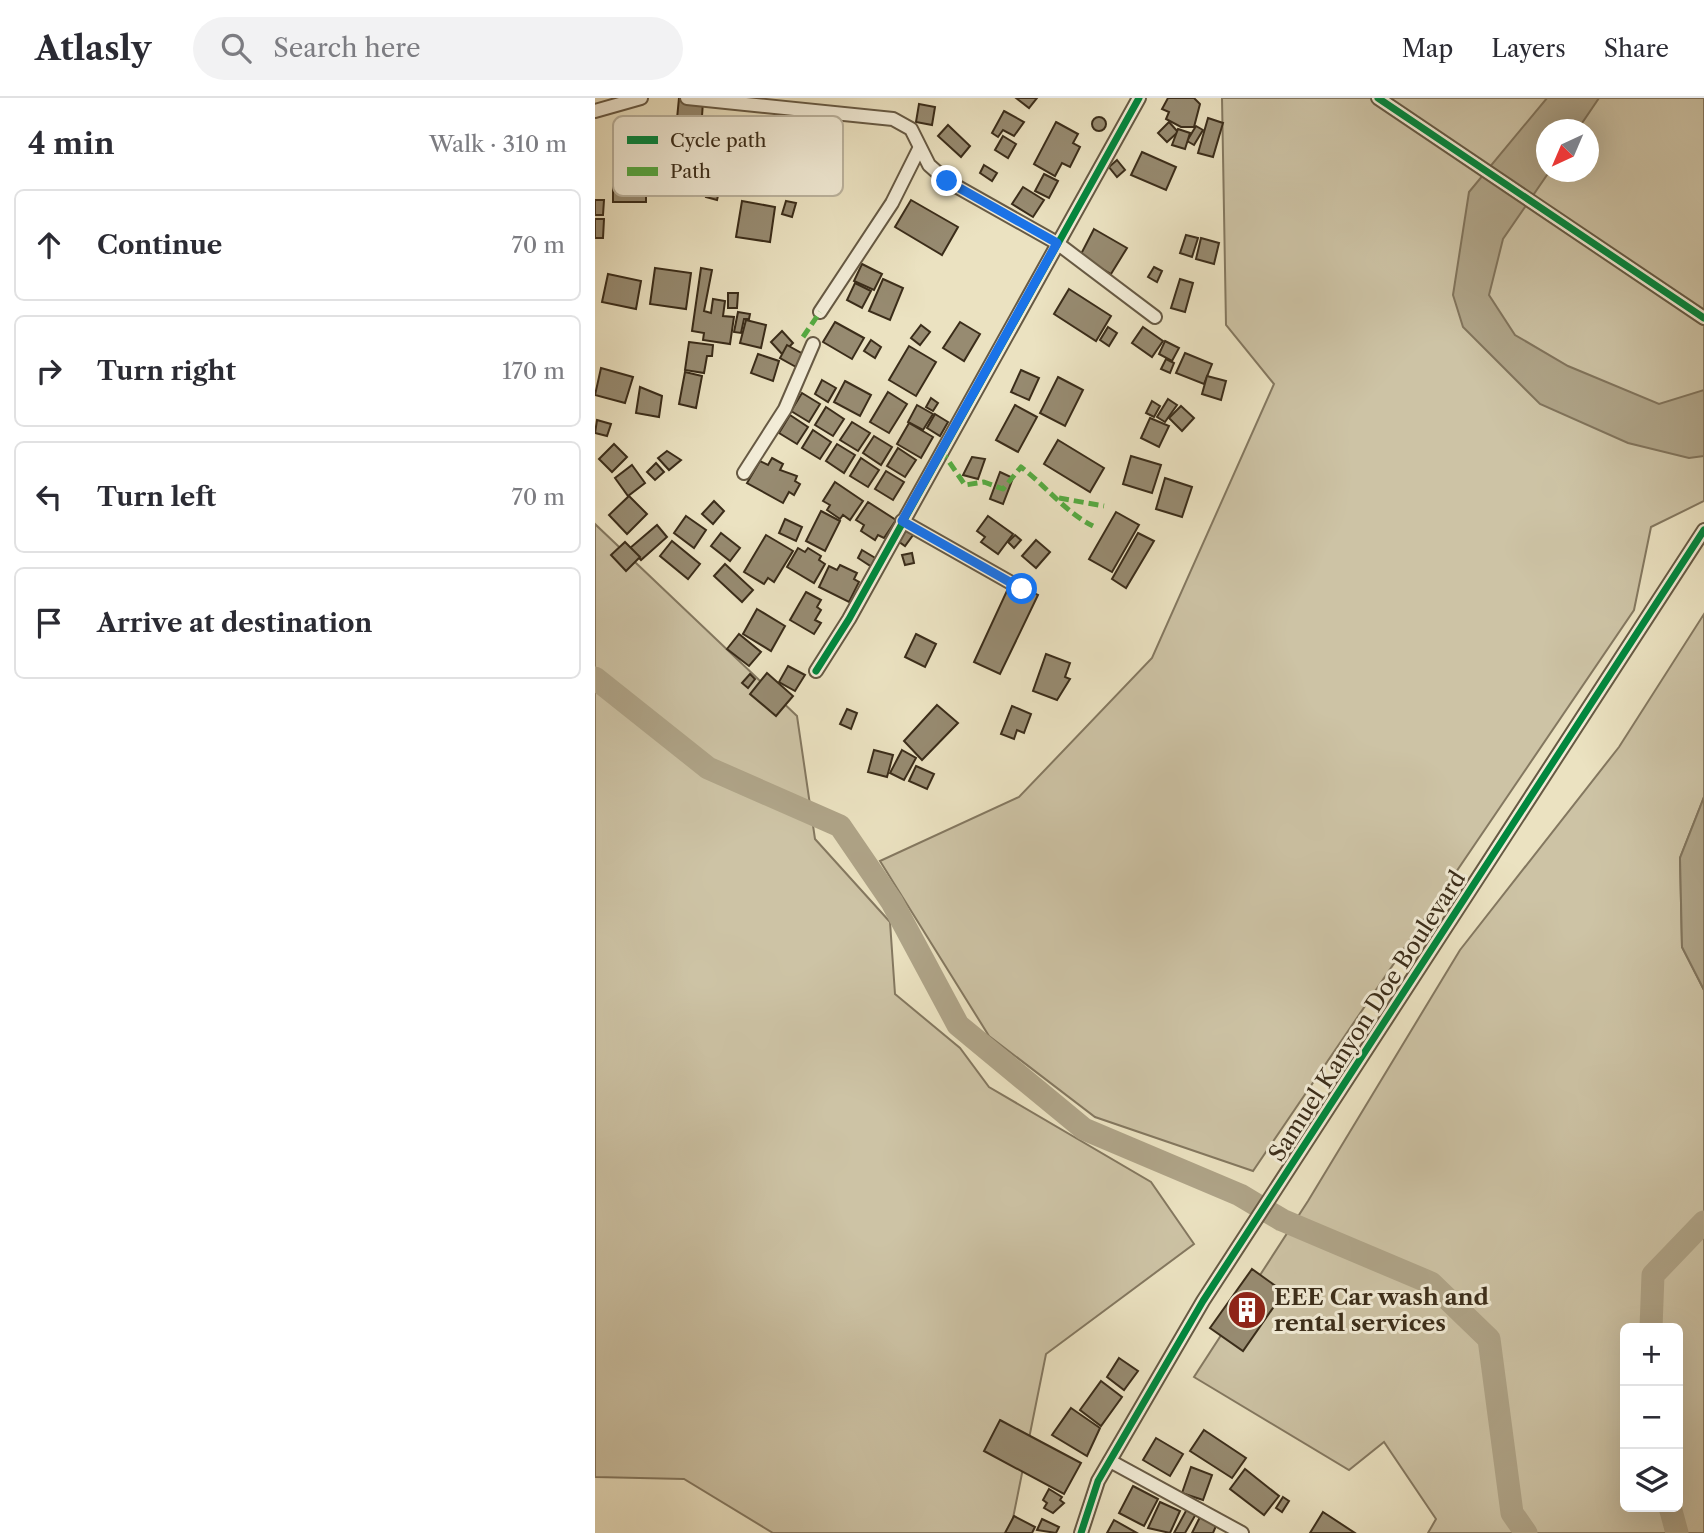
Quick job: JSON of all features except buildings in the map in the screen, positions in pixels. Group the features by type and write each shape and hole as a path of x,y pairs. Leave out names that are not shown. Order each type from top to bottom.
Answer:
{"street":[{"path":"595,111 641,98"},
{"path":"687,98 893,119 911,128 929,165 947,181 1057,243 1156,317"},
{"path":"816,671 849,619 1139,98"},
{"path":"1378,98 1704,318"},
{"path":"820,313 892,203 919,149"},
{"path":"744,473 785,409 813,344"},
{"path":"902,521 1022,589"},
{"name":"Samuel Kanyon Doe Boulevard","path":"1081,1533 1098,1481 1203,1301 1699,546 1704,530"},
{"path":"1110,1461 1242,1533"}],"shaded area":[{"path":"1222,98 1704,98 1704,501 1651,527 1634,610 1253,1171 1095,1117 989,1036 880,861 1019,797 1152,658 1274,384 1226,325"},
{"path":"1547,98 1599,98 1585,119 1536,119 1536,182 1542,182 1503,239 1489,295 1515,335 1568,366 1659,404 1704,390 1704,456 1689,458 1628,443 1540,404 1463,327 1453,295 1469,192"},
{"path":"595,524 797,716 815,839 890,922 895,994 960,1048 989,1087 1151,1182 1194,1244 1046,1354 1010,1533 773,1533 684,1479 595,1477"},
{"path":"1704,614 1704,797 1680,858 1682,947 1704,990 1704,1533 1428,1533 1436,1519 1384,1442 1349,1470 1194,1377 1308,1201 1460,950 1619,747"},
{"path":"1704,797 1704,990 1682,947 1680,858"}],"waterway":[{"path":"595,678 708,768 840,826 892,902 958,1025 1084,1129 1240,1195 1282,1220 1431,1283 1489,1339 1512,1513 1526,1533"},
{"path":"1651,1323 1653,1275 1704,1222"},
{"path":"1671,1512 1677,1533"}],"marked path":[{"path":"803,337 820,312"},
{"path":"941,450 965,485 984,482 1003,489 1021,467 1073,514 1093,526"},
{"path":"1059,498 1104,506"}],"cycle path":[{"path":"816,671 849,619 1139,98"},
{"path":"1378,98 1704,318"},
{"path":"1081,1533 1098,1481 1203,1301 1704,530"}],"place":[{"name":"EEE Car wash and rental services","path":"1247,1310"}],"route":[{"path":"947,181 1057,243 902,521 1022,589"}]}
